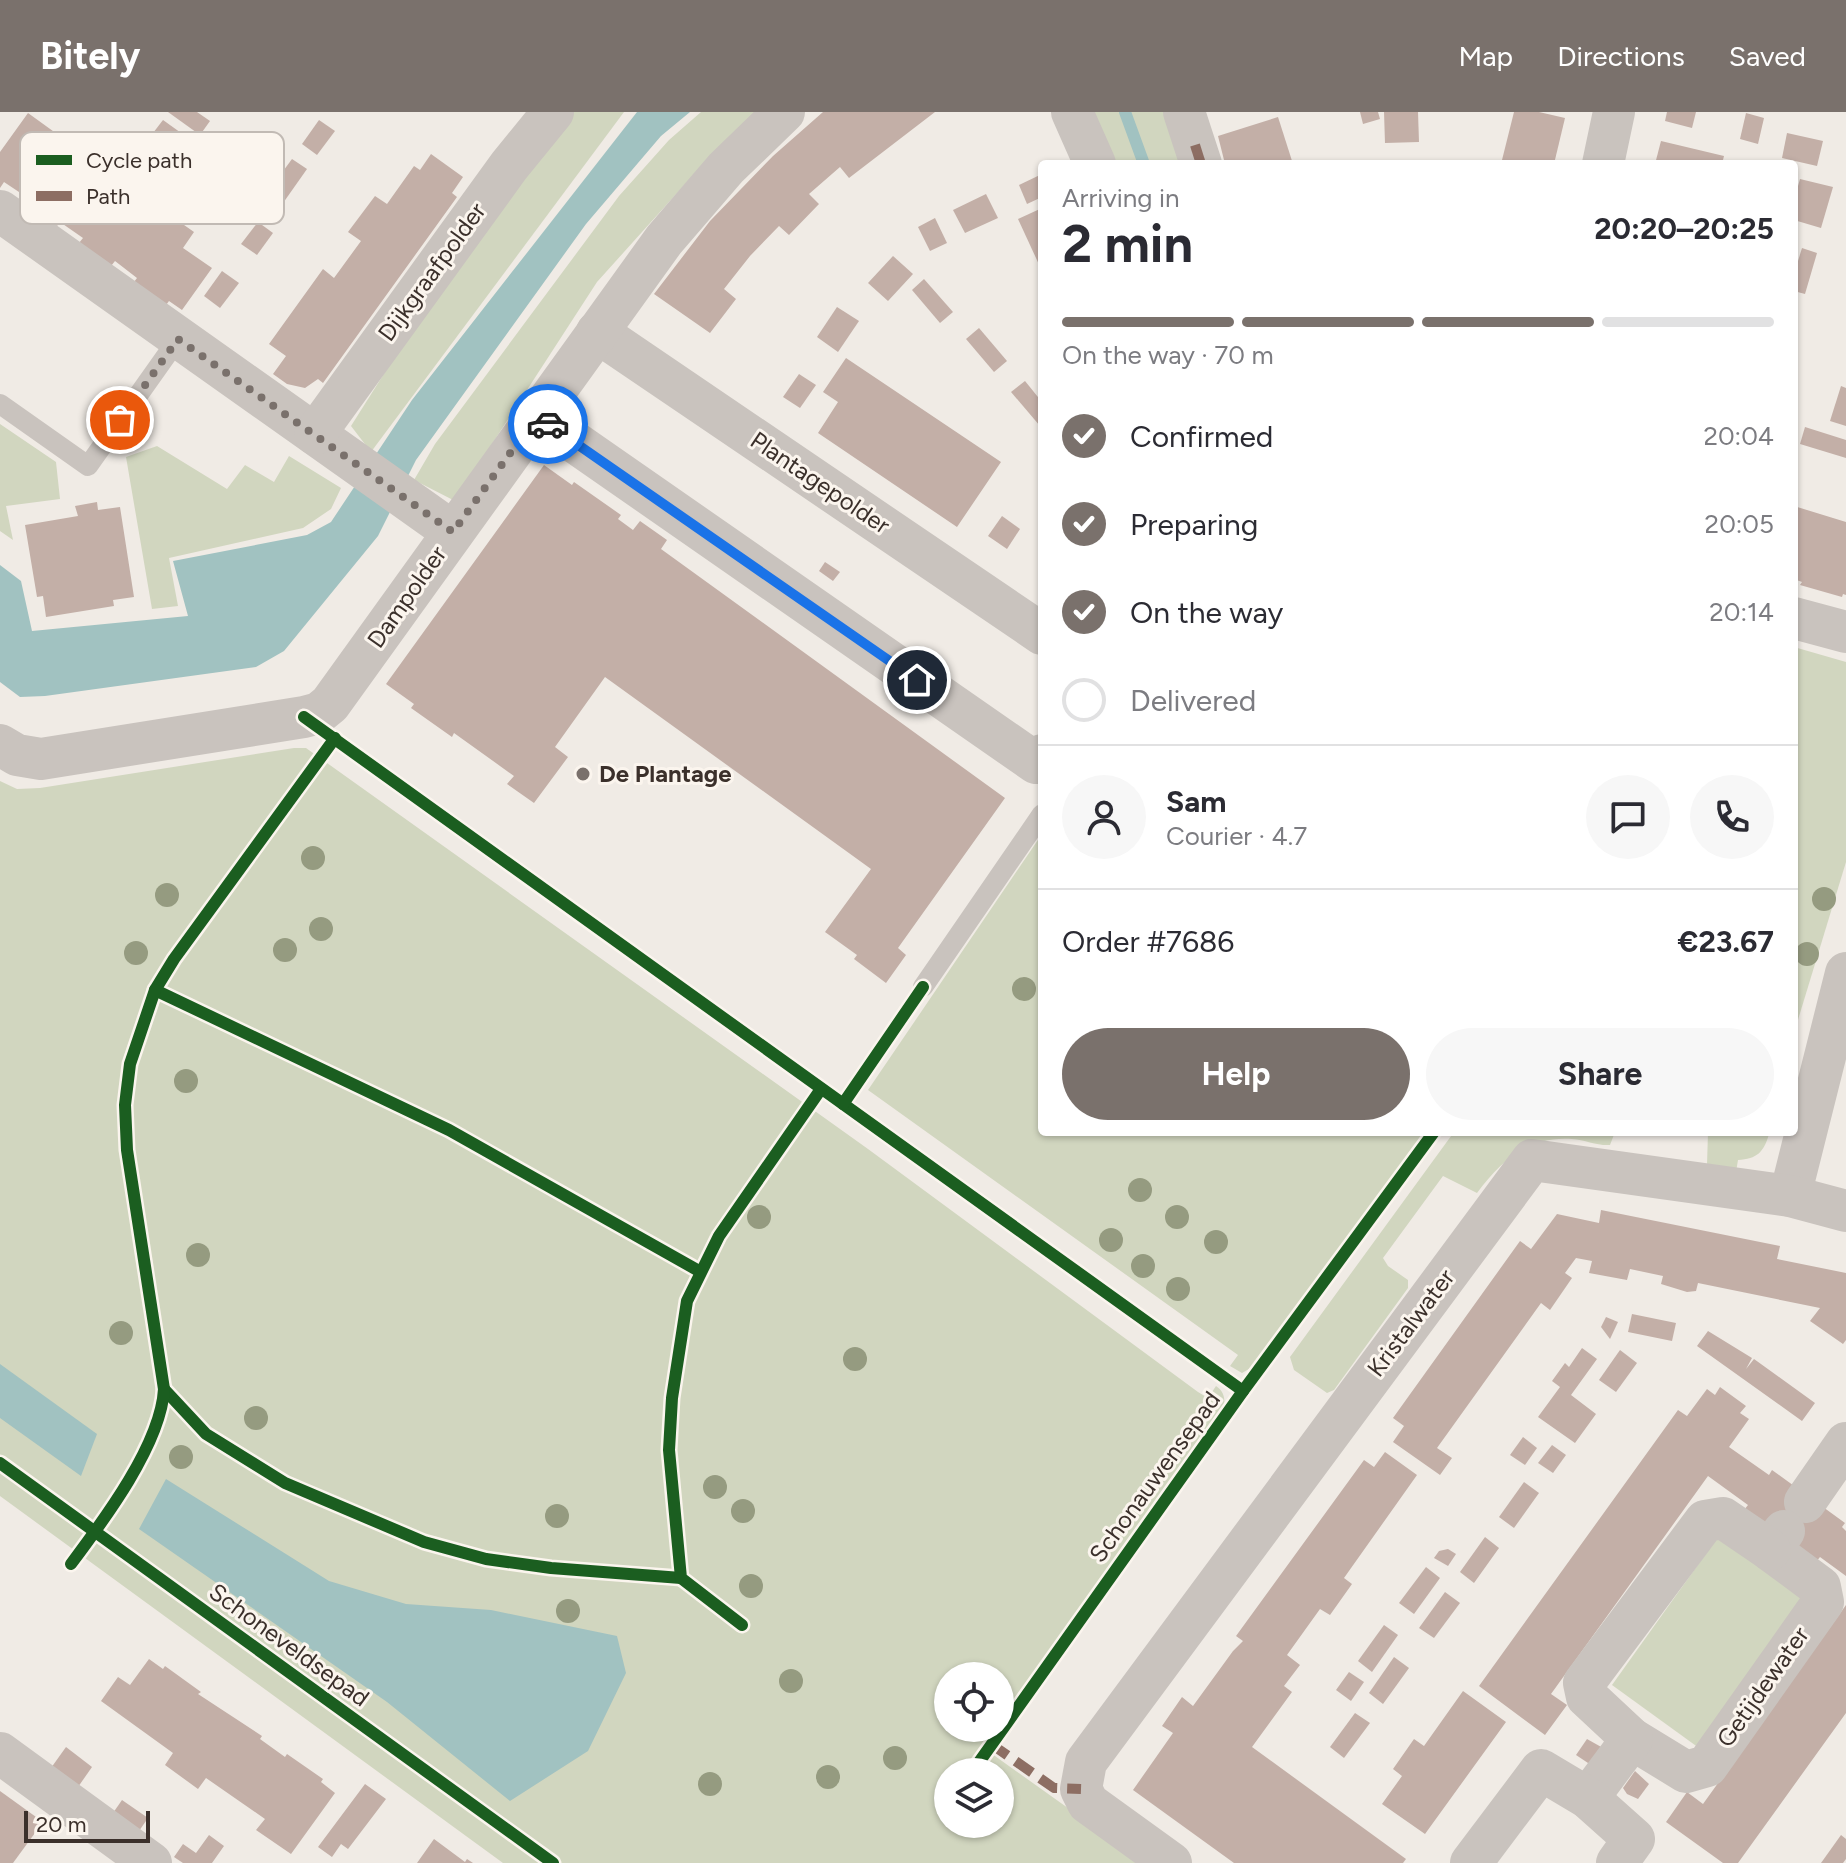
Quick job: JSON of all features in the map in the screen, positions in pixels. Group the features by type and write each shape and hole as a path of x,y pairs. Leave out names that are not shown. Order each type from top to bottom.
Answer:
{"street":[{"name":"Dijkgraafpolder","path":"315,434 509,166 553,112"},
{"name":"Dampolder","path":"0,745 17,755 41,759 319,713 339,694 597,332 694,202 784,112"},
{"path":"1072,112 1093,160"},
{"path":"1604,160 1614,112"},
{"path":"0,211 453,532"},
{"name":"Plantagepolder","path":"597,332 1038,631"},
{"path":"537,416 1038,761"},
{"path":"1798,619 1846,632"},
{"path":"1846,973 1790,1196 1846,1211"},
{"name":"Kristalwater","path":"1171,1863 1088,1803 1081,1789 1086,1762 1532,1160 1790,1196"},
{"path":"1786,1527 1846,1443"},
{"name":"Getijdewater","path":"1723,1518 1786,1527 1820,1587 1823,1602 1707,1766 1686,1772 1632,1739 1587,1697 1584,1683 1593,1670 1705,1521 1723,1518"},
{"path":"1588,1798 1632,1739"},
{"path":"0,1753 151,1863"},
{"path":"1471,1863 1541,1770 1588,1798 1634,1839 1617,1863"}],"lane":[{"path":"0,404 88,466 178,339"},
{"path":"923,987 1038,820"}],"green space":[{"path":"571,112 624,112 371,452 351,426 505,182"},
{"path":"701,112 757,112 714,152 597,282 455,501 414,480 435,444 619,196 669,140"},
{"path":"1084,112 1170,112 1187,160 1105,160"},
{"path":"0,424 56,462 60,499 6,506 13,540 0,531"},
{"path":"157,446 227,489 245,465 274,482 289,456 341,488 331,509 303,528 169,558 178,606 152,609 126,457"},
{"path":"1798,648 1846,662 1846,862 1798,1020"},
{"path":"306,748 868,1149 1198,1392 1208,1398 1216,1386 1219,1388 1224,1396 1224,1410 1014,1700 1014,1662 934,1662 934,1742 984,1742 981,1746 998,1758 934,1758 934,1838 1014,1838 1014,1770 1145,1863 503,1863 0,1496 0,781 17,789"},
{"path":"1038,840 1038,1136 1422,1136 1254,1366 1242,1373 1230,1366 1238,1355 868,1090"},
{"path":"1451,1136 1613,1136 1610,1145 1556,1139 1529,1146 1496,1170 1477,1193 1443,1176 1383,1258 1388,1266 1408,1280 1408,1288 1334,1390 1327,1393 1294,1370 1290,1357"},
{"path":"1708,1136 1768,1136 1759,1153 1738,1160 1736,1172 1707,1165"},
{"path":"1722,1531 1809,1594 1699,1748 1612,1685"}],"water":[{"path":"637,112 690,112 661,136 586,224 416,460 378,536 284,651 256,667 45,696 20,697 0,682 0,565 21,581 32,631 188,616 173,561 307,535 331,522 412,400"},
{"path":"0,1364 97,1434 81,1476 0,1418"},
{"path":"166,1479 329,1581 406,1604 491,1610 617,1636 626,1673 588,1751 510,1801 387,1702 139,1529"}],"building":[{"path":"168,112 197,112 210,121 202,132 196,132"},
{"path":"823,112 935,112 849,178 840,167 809,194 819,204 789,235 779,226 724,289 736,299 710,333 654,294 710,221 773,156"},
{"path":"1360,112 1378,112 1380,119 1363,124"},
{"path":"1384,112 1418,112 1419,142 1385,143"},
{"path":"1514,112 1539,112 1565,118 1555,160 1502,160"},
{"path":"1667,112 1696,112 1692,128 1665,121"},
{"path":"28,113 54,132 20,132 20,193 4,182 0,188 0,152"},
{"path":"1746,113 1764,118 1758,144 1740,139"},
{"path":"1278,117 1292,160 1224,160 1218,136"},
{"path":"163,120 180,132 154,132"},
{"path":"319,120 335,131 317,155 302,144"},
{"path":"1787,133 1823,141 1817,166 1782,158"},
{"path":"1661,141 1724,156 1723,160 1656,160"},
{"path":"431,154 463,177 452,193 457,197 323,383 318,379 305,388 287,384 273,374 286,356 269,344 323,269 334,278 361,241 348,232 375,196 387,204 414,166 420,170"},
{"path":"292,159 307,169 284,202 284,170"},
{"path":"1038,176 1038,199 1027,204 1019,185"},
{"path":"1800,179 1833,187 1821,228 1798,221"},
{"path":"986,194 998,218 965,233 953,210"},
{"path":"1038,210 1038,262 1018,219"},
{"path":"935,218 947,243 930,251 918,227"},
{"path":"63,224 183,224 194,232 183,248 212,268 182,310 169,301 166,305 134,282 137,278 115,261 111,266 79,243 83,238"},
{"path":"256,224 273,233 257,255 241,244"},
{"path":"1802,248 1817,253 1805,294 1798,292 1798,261"},
{"path":"893,256 913,274 888,301 868,283"},
{"path":"222,271 239,283 220,308 204,296"},
{"path":"924,279 953,312 940,323 912,290"},
{"path":"837,307 859,321 838,352 817,337"},
{"path":"979,328 1007,361 994,372 966,339"},
{"path":"846,358 1001,462 957,527 818,433 838,402 823,392"},
{"path":"799,374 816,385 800,408 783,397"},
{"path":"1025,381 1038,397 1038,424 1011,392"},
{"path":"1841,386 1846,388 1846,426 1830,421"},
{"path":"1805,427 1846,440 1846,458 1800,444"},
{"path":"544,465 621,515 618,519 633,530 640,521 667,540 661,549 1005,798 898,948 906,955 886,983 854,959 857,955 825,932 871,869 605,677 555,747 568,757 534,803 507,784 514,776 454,733 452,737 411,708 414,704 386,684"},
{"path":"97,502 98,510 120,507 134,597 113,600 114,606 46,617 43,596 37,597 25,525 78,516 75,506"},
{"path":"1798,507 1846,522 1846,595 1842,597 1800,585 1802,582 1798,580"},
{"path":"1002,516 1020,529 1007,549 988,536"},
{"path":"825,562 840,572 833,581 819,571"},
{"path":"1601,1210 1780,1246 1777,1259 1846,1273 1846,1340 1843,1344 1810,1321 1820,1308 1698,1283 1696,1291 1687,1292 1661,1284 1663,1276 1630,1269 1627,1280 1589,1273 1592,1261 1576,1258 1565,1273 1572,1278 1550,1310 1541,1303 1437,1448 1452,1458 1440,1475 1393,1442 1404,1426 1393,1418 1520,1241 1531,1249 1557,1214 1599,1223"},
{"path":"1632,1314 1676,1323 1672,1341 1628,1332"},
{"path":"1606,1317 1618,1322 1610,1339 1601,1327"},
{"path":"1708,1331 1752,1358 1746,1369 1754,1359 1815,1403 1802,1421 1697,1346"},
{"path":"1582,1348 1597,1359 1571,1395 1596,1414 1575,1443 1538,1417 1560,1387 1552,1381 1565,1363 1569,1367"},
{"path":"1620,1350 1637,1363 1616,1392 1599,1380"},
{"path":"1720,1387 1746,1406 1740,1413 1749,1419 1729,1447 1769,1475 1772,1470 1845,1523 1842,1527 1846,1531 1846,1576 1820,1557 1816,1562 1744,1510 1748,1505 1708,1476 1551,1694 1567,1705 1545,1735 1479,1686 1678,1410 1687,1416 1707,1389 1715,1395"},
{"path":"1523,1437 1537,1448 1525,1465 1510,1455"},
{"path":"1552,1445 1566,1455 1553,1473 1538,1463"},
{"path":"1385,1452 1417,1475 1344,1578 1352,1584 1330,1615 1320,1609 1287,1655 1300,1665 1284,1686 1292,1692 1252,1747 1406,1859 1403,1863 1234,1863 1133,1790 1173,1733 1162,1726 1182,1697 1193,1706 1243,1641 1236,1636 1364,1460 1374,1467"},
{"path":"1524,1482 1539,1493 1514,1528 1499,1517"},
{"path":"1485,1537 1499,1548 1474,1583 1460,1572"},
{"path":"1448,1549 1456,1554 1448,1566 1434,1558 1439,1551"},
{"path":"1426,1567 1440,1578 1414,1614 1399,1603"},
{"path":"1445,1592 1460,1603 1434,1638 1419,1628"},
{"path":"1846,1605 1846,1713 1738,1863 1723,1863 1666,1822 1687,1792 1703,1804"},
{"path":"1384,1625 1398,1635 1372,1672 1358,1661"},
{"path":"1394,1657 1409,1668 1383,1704 1369,1693"},
{"path":"149,1659 163,1669 165,1666 201,1692 198,1694 262,1736 260,1739 285,1757 287,1754 323,1779 321,1782 335,1793 291,1854 256,1830 265,1819 206,1778 198,1789 165,1765 173,1753 101,1701 118,1677 130,1685"},
{"path":"1349,1672 1364,1682 1351,1701 1336,1690"},
{"path":"1463,1691 1506,1722 1425,1834 1382,1804 1402,1776 1393,1769 1414,1739 1424,1746"},
{"path":"1355,1713 1370,1723 1344,1758 1330,1747"},
{"path":"1587,1739 1603,1748 1591,1765 1576,1755"},
{"path":"66,1747 92,1767 78,1787 51,1768"},
{"path":"1635,1771 1649,1784 1638,1799 1627,1794 1623,1788"},
{"path":"365,1784 386,1799 348,1849 341,1844 332,1857 318,1847"},
{"path":"0,1791 43,1822 13,1863 0,1863"},
{"path":"122,1800 148,1818 139,1831 113,1813"},
{"path":"209,1835 224,1846 212,1863 183,1863 174,1857 183,1844 196,1853"},
{"path":"1841,1835 1846,1839 1846,1859 1843,1863 1821,1863"},
{"path":"434,1839 465,1862 467,1859 473,1863 417,1863"}],"waterway":[{"path":"1125,112 1143,160"}],"marked path":[{"path":"1195,145 1200,160"},
{"path":"991,1744 1054,1788 1081,1789"}],"cycle path":[{"path":"304,717 1243,1391"},
{"path":"335,738 174,959 155,990 449,1130 699,1271"},
{"path":"843,1104 923,987"},
{"path":"71,1564 114,1504 142,1457 153,1433 164,1389 127,1150 125,1105 130,1064 155,990"},
{"path":"742,1625 681,1578 669,1450 672,1398 687,1301 719,1236 821,1089"},
{"name":"Schonauwensepad","path":"982,1758 1243,1391 1431,1136"},
{"path":"164,1389 206,1434 285,1483 424,1542 486,1559 551,1568 681,1578"},
{"name":"Schoneveldsepad","path":"0,1463 553,1863"}],"way so far":[{"path":"120,420 178,339 453,532 537,416 548,424"}],"place":[{"name":"De Plantage","path":"583,774"}],"route":[{"path":"548,424 917,680"}]}
